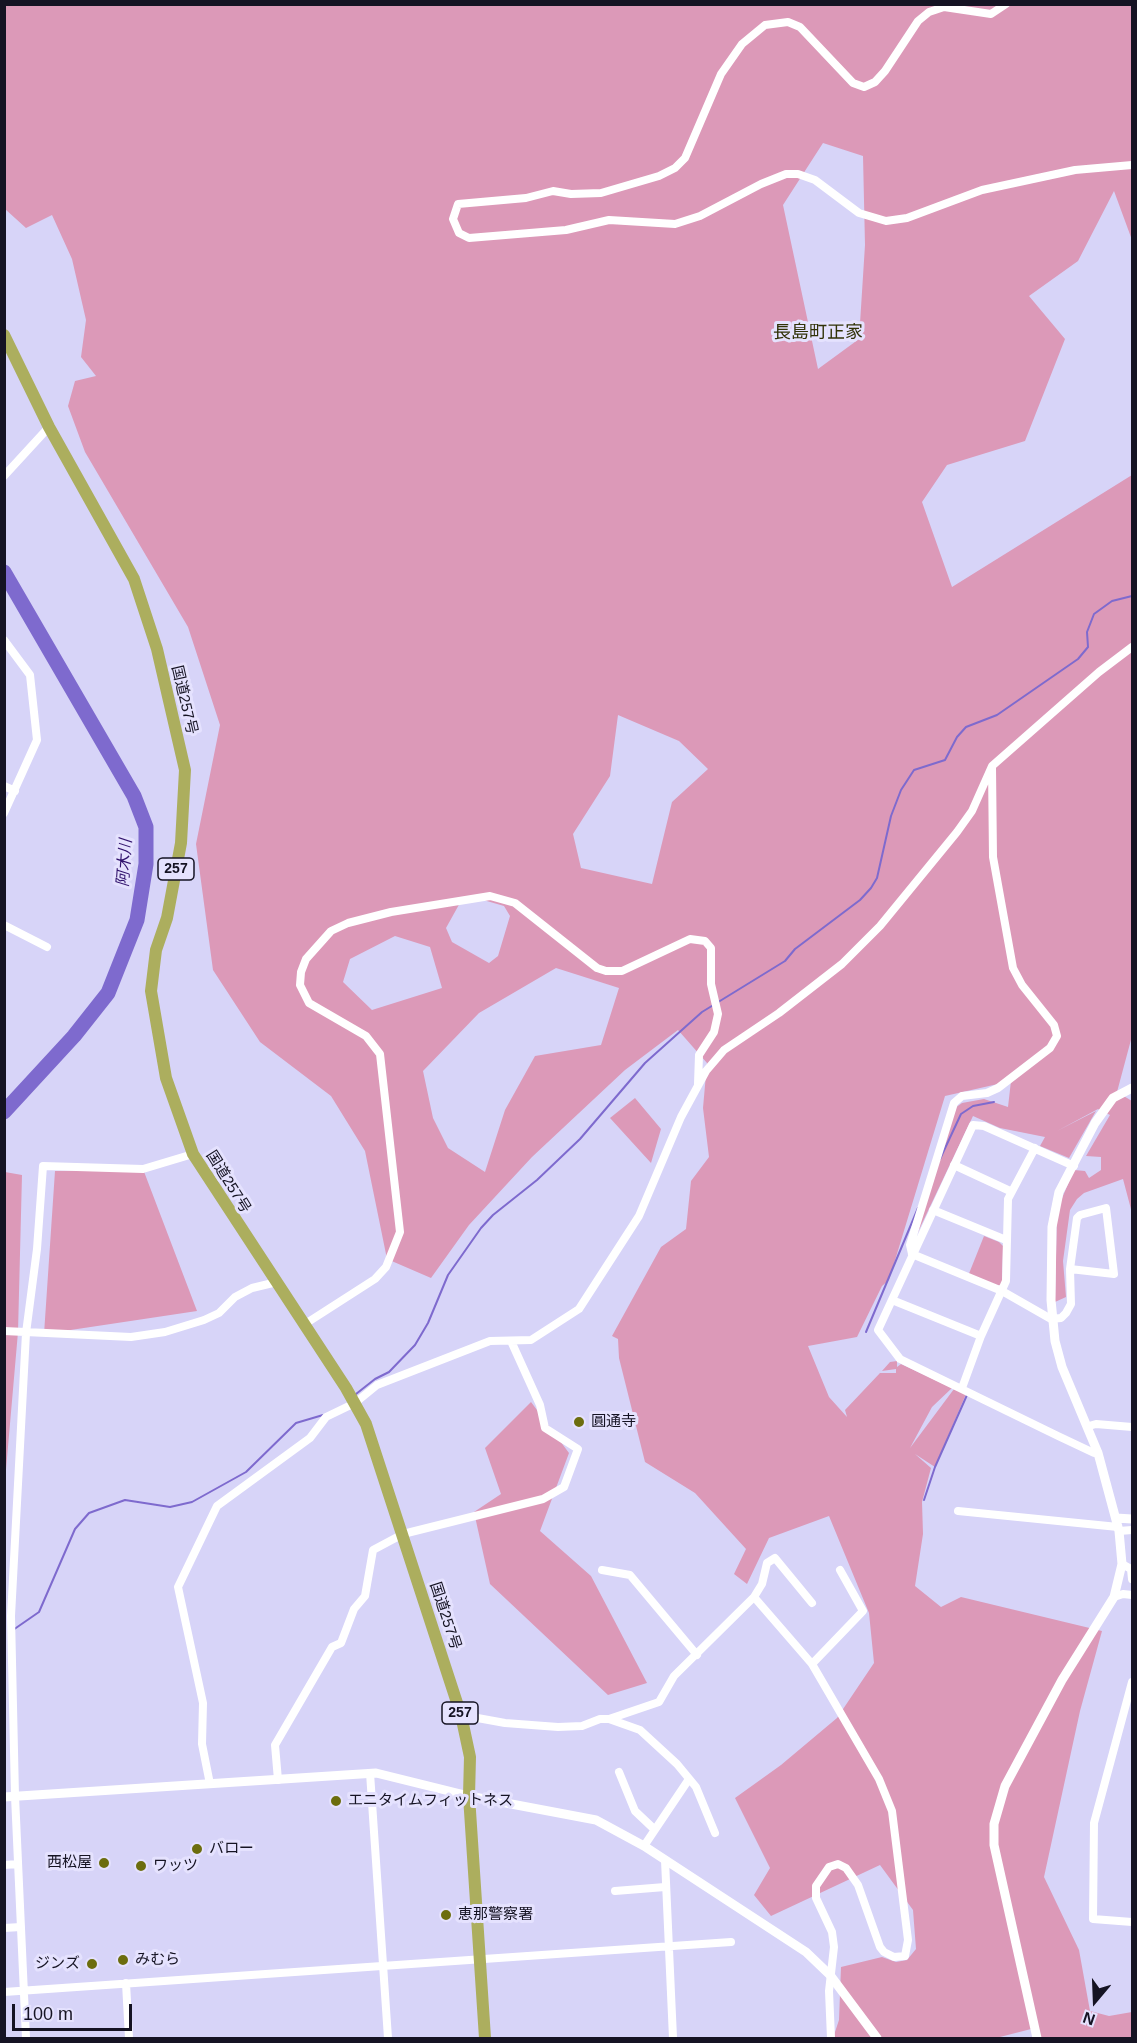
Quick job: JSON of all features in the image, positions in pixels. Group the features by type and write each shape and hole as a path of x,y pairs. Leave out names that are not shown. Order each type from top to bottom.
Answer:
{"highway":[{"name":"国道257号","path":"4,335 49,427 134,579 157,649 185,770 181,843 166,918 156,950 151,991 166,1078 193,1154 221,1201 305,1324 366,1424 461,1714 470,1757 468,1796 484,2038"}],"street":[{"path":"1006,4 991,14 944,8 929,12 918,21 885,71 875,82 864,87 853,83 800,27 788,22 765,25 742,44 721,74 685,158 675,168 658,176 601,193 571,194 553,191 526,198 458,204 453,219 459,233 469,238 566,230 609,220 675,224 700,216 761,184 786,174 798,174 815,180 859,213 886,221 907,218 982,190 1075,170 1132,165"},
{"path":"4,476 49,427"},
{"path":"4,640 30,675 37,741 4,813"},
{"path":"210,1784 202,1744 202,1703 178,1587 217,1506 310,1438 326,1417 355,1403 377,1385 417,1367 490,1341 531,1340 579,1309 593,1291 648,1198 698,1084 724,1050 816,986 842,964 880,926 972,811 992,766 1132,646"},
{"path":"912,1254 910,1245 954,1103 962,1096 987,1093 998,1088 1050,1048 1057,1036 1054,1025 1022,985 1013,968 994,865 992,766"},
{"path":"4,786 15,791"},
{"path":"305,1324 375,1279 386,1267 400,1232 380,1054 366,1036 309,1004 300,985 301,972 306,959 331,932 348,923 392,912 482,896 515,903 597,968 606,971 622,971 690,939 705,941 711,948 713,999 717,1009 717,1023 699,1055 698,1084"},
{"path":"4,925 47,947"},
{"path":"1037,2038 994,1845 994,1824 1005,1786 1062,1680 1114,1598 1122,1564 1117,1526 1098,1453 1089,1426 1062,1367 1051,1319 1051,1252 1055,1205 1095,1123 1113,1098 1132,1088"},
{"path":"1074,1166 976,1124 971,1128 878,1330 895,1356 1058,1436 1098,1453"},
{"path":"962,1388 981,1336 1006,1281 1006,1240 1010,1191 1035,1148"},
{"path":"26,2038 15,1796 11,1616 26,1333 37,1249 44,1166 143,1169 193,1154"},
{"path":"954,1165 1010,1191"},
{"path":"912,1254 1002,1291 1051,1319 1063,1317 1069,1310 1070,1269 1077,1218 1080,1215 1106,1208 1114,1274 1070,1269"},
{"path":"933,1210 1006,1240"},
{"path":"4,1330 26,1333 131,1336 165,1332 204,1320 219,1313 235,1297 252,1288 277,1282"},
{"path":"891,1300 981,1336"},
{"path":"278,1780 274,1745 280,1731 332,1647 341,1643 354,1609 365,1596 373,1550 387,1540 403,1534 543,1499 564,1487 578,1449 545,1428 540,1405 511,1341"},
{"path":"1089,1426 1096,1424 1132,1427"},
{"path":"958,1511 1117,1526 1132,1530"},
{"path":"1117,1526 1132,1519"},
{"path":"461,1714 505,1723 558,1727 582,1726 659,1702 674,1676 754,1597 762,1584 767,1563 775,1558 812,1603"},
{"path":"1122,1564 1131,1569 1132,1579"},
{"path":"602,1570 630,1575 697,1655"},
{"path":"812,1664 863,1611 840,1570"},
{"path":"1114,1598 1123,1594 1132,1595"},
{"path":"754,1597 812,1664 887,1797 894,1821 909,1940 907,1954 903,1958 884,1952 855,1878 846,1868 833,1865 820,1877 814,1890 832,1932 831,2038"},
{"path":"1132,1682 1094,1823 1093,1919 1132,1922"},
{"path":"609,1719 640,1730 677,1764 696,1787 714,1833"},
{"path":"619,1772 635,1811 654,1829"},
{"path":"370,1773 388,2038"},
{"path":"4,1797 370,1773 391,1775 468,1796 596,1820 645,1846 799,1946 830,1975 878,2038"},
{"path":"645,1846 654,1829 689,1779"},
{"path":"665,1860 673,2038"},
{"path":"4,1865 18,1864"},
{"path":"615,1890 665,1887"},
{"path":"4,1928 21,1927"},
{"path":"4,1992 731,1942"},
{"path":"126,1983 129,2038"}],"shaded area":[{"path":"5,5 1132,5 1132,240 1114,191 1078,261 1029,296 1065,339 1025,441 947,465 922,502 952,587 1132,475 1132,1036 1117,1092 1132,1101 1132,1213 1123,1179 1084,1193 1077,1199 1070,1210 1063,1261 1066,1297 1055,1302 1057,1210 1074,1170 1085,1171 1089,1178 1101,1170 1101,1157 1086,1156 1110,1115 1098,1109 1057,1131 1096,1111 1069,1158 1040,1146 1045,1137 1000,1128 973,1116 917,1234 955,1108 962,1103 984,1099 1008,1107 1011,1081 945,1096 889,1280 882,1286 857,1337 808,1346 829,1397 847,1417 845,1410 880,1373 896,1373 896,1369 882,1371 890,1362 897,1361 897,1367 901,1364 952,1388 932,1407 910,1448 954,1389 966,1394 935,1467 915,1454 931,1468 922,1502 923,1534 915,1586 941,1607 961,1597 1102,1631 1080,1711 1044,1877 1079,1950 1090,2011 1109,2016 1132,2012 1132,2038 1037,2038 1035,2028 996,2038 833,2038 839,2020 841,1967 882,1957 896,1962 907,1960 916,1949 913,1910 880,1865 771,1916 754,1895 770,1868 735,1798 781,1765 837,1718 874,1663 869,1613 829,1516 769,1538 747,1584 734,1574 746,1549 695,1493 645,1462 619,1358 618,1339 612,1336 661,1247 686,1229 691,1181 709,1157 703,1108 707,1063 678,1030 625,1070 532,1157 469,1225 431,1278 387,1259 365,1151 331,1096 260,1042 213,970 196,844 220,725 188,627 85,452 68,406 75,381 96,376 81,357 86,320 72,259 52,215 26,228 5,209","holes":["823,143 863,156 865,245 859,339 818,369 783,205","618,715 679,741 708,769 672,802 652,884 581,868 573,834 610,776","473,897 504,906 510,916 498,956 489,963 452,942 446,928 461,901","395,936 430,947 442,988 372,1010 343,982 350,959","556,968 619,988 601,1045 535,1056 505,1110 485,1172 448,1148 433,1118 423,1071 479,1013"]},
{"path":"635,1098 661,1129 651,1163 610,1118"},
{"path":"143,1169 197,1311 44,1334 55,1171"},
{"path":"5,1172 22,1175 18,1332 5,1481"},
{"path":"984,1236 1003,1246 1002,1284 995,1287 968,1276"},
{"path":"531,1402 569,1453 540,1531 591,1576 647,1683 608,1695 490,1584 474,1512 501,1494 485,1448"}],"waterway":[{"name":"阿木川","path":"4,572 134,796 146,827 146,864 137,920 108,993 74,1036 4,1112"},
{"path":"356,1394 375,1379 389,1372 415,1345 428,1323 448,1275 481,1228 580,1139 645,1063 702,1012 785,961 795,949 860,900 871,888 877,878 891,816 901,790 914,770 945,760 957,737 966,727 997,715 1078,659 1088,647 1087,632 1094,614 1112,601 1132,596"},
{"path":"940,1159 961,1114 973,1106 994,1102"},
{"path":"866,1332 918,1208"},
{"path":"924,1500 935,1467 967,1395"},
{"path":"13,1630 39,1612 75,1529 89,1513 125,1500 170,1507 192,1502 246,1472 296,1423 323,1415"}],"place":[{"name":"圓通寺","path":"579,1422"},
{"name":"エニタイムフィットネス","path":"336,1801"},
{"name":"バロー","path":"197,1849"},
{"name":"西松屋","path":"104,1863"},
{"name":"ワッツ","path":"141,1866"},
{"name":"恵那警察署","path":"446,1915"},
{"name":"みむら","path":"123,1960"},
{"name":"ジンズ","path":"92,1964"}],"district":[{"name":"長島町正家","path":"818,333"}]}
